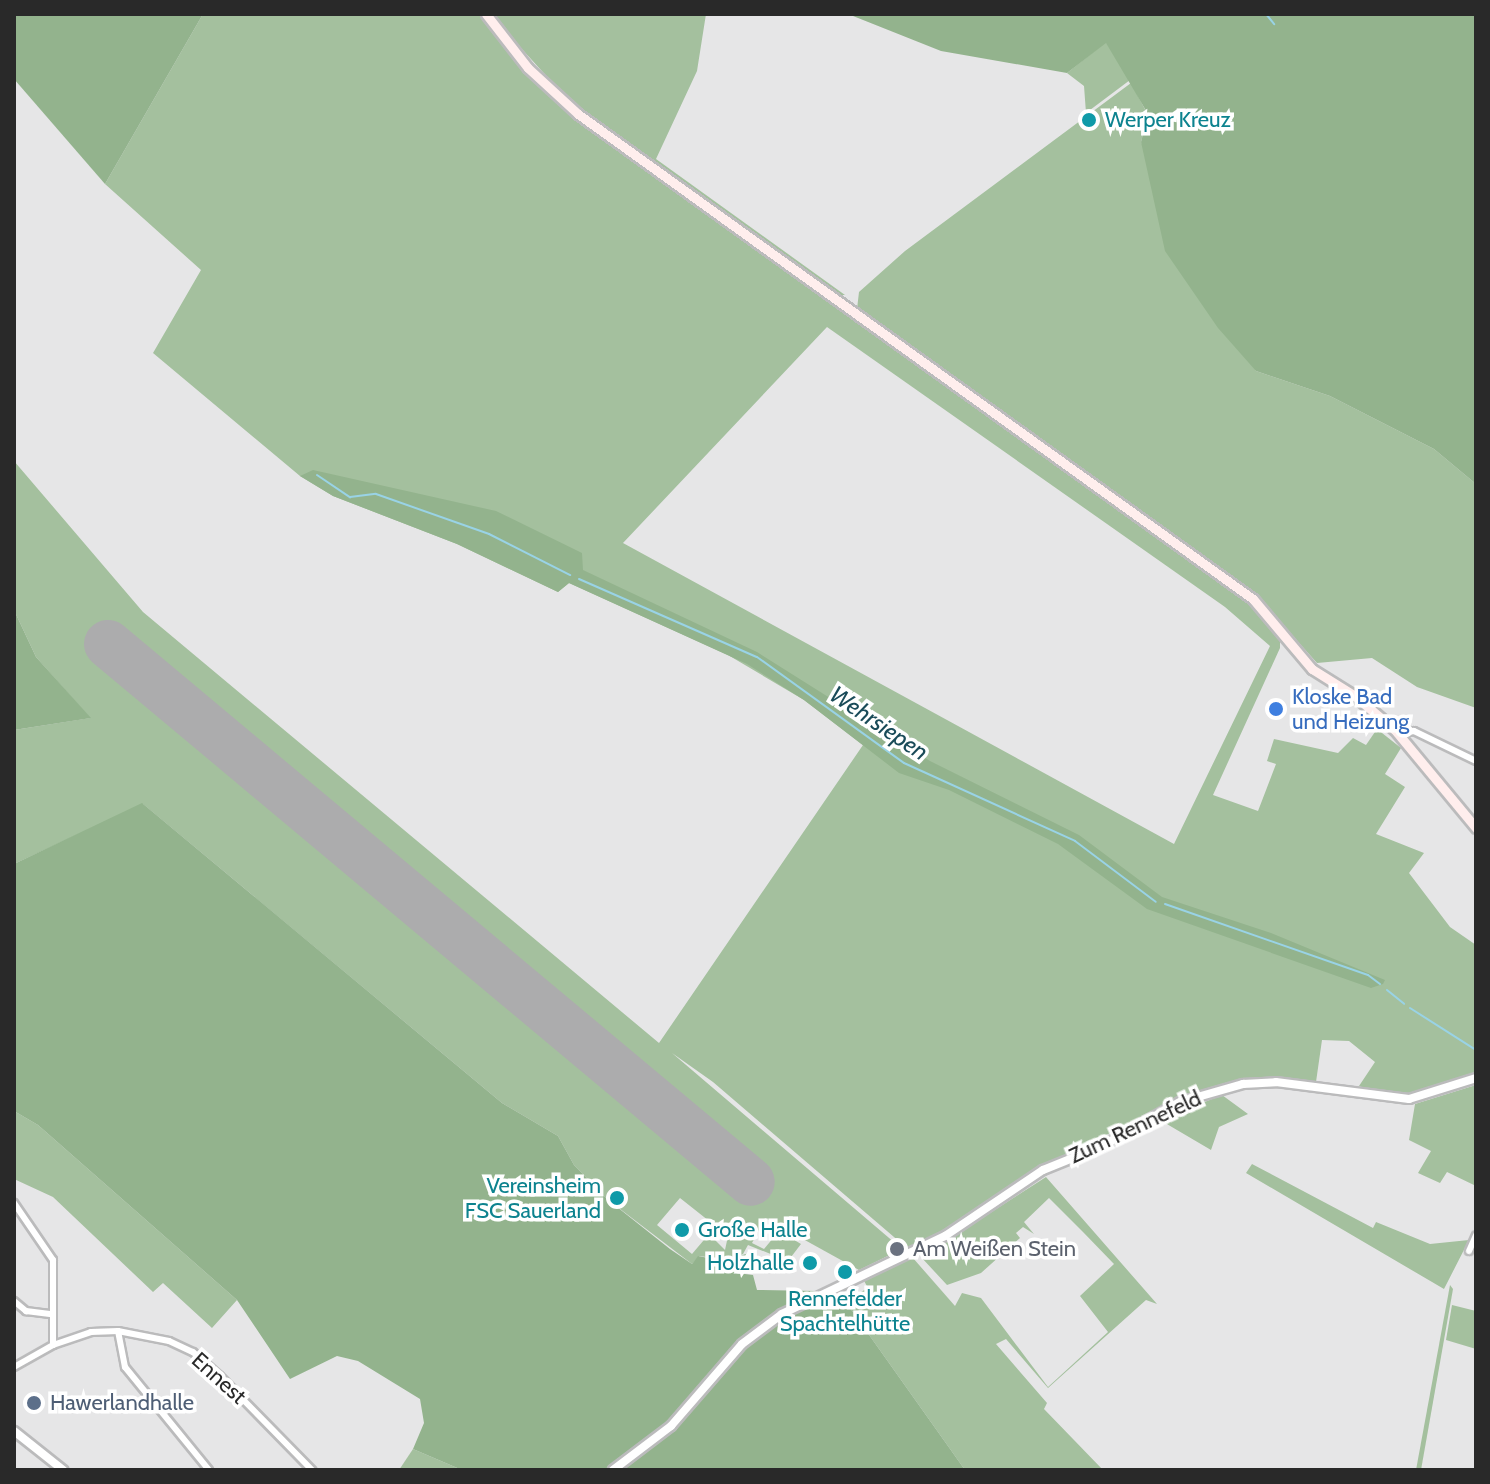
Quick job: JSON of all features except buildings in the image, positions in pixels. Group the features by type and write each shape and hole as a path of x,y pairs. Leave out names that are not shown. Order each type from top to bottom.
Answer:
{"main road":[{"path":"486,14 528,68 578,114 1253,599 1288,635 1312,669 1355,696 1398,734 1476,828"}],"street":[{"path":"1398,734 1414,731 1476,761"},
{"name":"Zum Rennefeld","path":"613,1470 671,1426 734,1352 765,1325 821,1292 964,1226 1043,1170 1213,1090 1276,1082 1401,1100 1476,1078"},
{"path":"14,1203 53,1260 57,1278 52,1314 53,1345"},
{"path":"1469,1251 1476,1235"},
{"path":"14,1301 26,1311 52,1314"},
{"path":"118,1331 129,1373 209,1470"},
{"name":"Ennest","path":"14,1367 74,1336 118,1331 193,1352 312,1470"},
{"path":"14,1431 63,1470"}],"green space":[{"path":"14,14 203,14 105,184 14,79"},
{"path":"203,14 481,14 529,76 613,146 1246,598 1280,633 1280,648 1213,795 1258,811 1276,764 1267,761 1274,739 1338,753 1353,738 1366,745 1377,729 1401,748 1385,774 1405,787 1376,834 1424,853 1409,873 1450,927 1476,945 1476,1075 1410,1096 1371,1091 1359,1086 1375,1062 1349,1041 1322,1040 1316,1082 1254,1079 1182,1098 1053,1161 962,1224 908,1249 713,1082 672,1053 902,1249 859,1270 765,1218 752,1243 764,1249 779,1231 801,1244 788,1261 748,1245 743,1254 729,1260 699,1256 692,1264 607,1199 574,1165 558,1136 502,1103 143,804 14,864 14,730 90,718 36,657 14,610 14,461 143,612 659,1043 863,745 804,700 728,655 569,583 558,592 457,544 333,496 300,476 153,353 201,270 105,184","holes":["827,327 1225,607 1270,646 1174,844 623,543","680,1198 728,1236 725,1250 709,1234 692,1254 657,1225"]},
{"path":"490,14 706,14 697,71 656,159 845,295 835,295 570,102"},
{"path":"848,14 1476,14 1476,484 1434,449 1330,396 1256,371 1218,328 1165,251 1141,142 1148,114 1106,43 1067,73 941,51"},
{"path":"1106,42 1130,80 1086,113 1084,86 1067,73"},
{"path":"1131,83 1148,115 1141,142 1256,371 1330,396 1434,449 1476,484 1476,708 1417,687 1372,658 1317,663 1265,605 857,309 859,292 905,251"},
{"path":"313,470 496,511 582,553 583,570 757,652 930,761 1079,835 1162,897 1271,933 1385,980 1383,984 1371,988 1147,909 1058,844 949,790 899,773 804,700 747,664 569,583 558,592 457,544 333,496 300,476"},
{"path":"14,610 36,657 91,718 14,730"},
{"path":"142,803 502,1103 558,1136 574,1165 607,1199 670,1249 692,1264 698,1256 724,1261 749,1253 758,1260 740,1261 737,1273 753,1275 757,1290 817,1291 845,1301 965,1470 462,1470 413,1449 424,1423 420,1399 358,1361 337,1356 290,1379 237,1300 38,1125 14,1111 14,864"},
{"path":"1476,1085 1476,1186 1447,1172 1440,1183 1418,1173 1431,1151 1409,1140 1415,1104"},
{"path":"1222,1095 1248,1114 1219,1127 1211,1150 1160,1120"},
{"path":"14,1111 38,1125 237,1300 212,1328 163,1283 153,1292 53,1197 14,1179"},
{"path":"1252,1164 1373,1228 1376,1222 1430,1244 1469,1240 1444,1289 1246,1173"},
{"path":"1046,1177 1157,1304 1146,1300 1048,1388 1006,1339 996,1344 1047,1403 1044,1409 1103,1470 965,1470 845,1301 868,1288 863,1279 913,1258 955,1306 962,1293 981,1298 1048,1387 1108,1332 1080,1296 1114,1264 1083,1232 1049,1198 1024,1222 1034,1234 1023,1227 1016,1233 1020,1238 981,1273 947,1285 921,1257"},
{"path":"1450,1285 1453,1289 1421,1470 1416,1470"},
{"path":"1452,1305 1476,1311 1476,1349 1446,1340"},
{"path":"413,1449 462,1470 399,1470"}],"waterway":[{"path":"1266,14 1274,24"},
{"name":"Wehrsiepen","path":"317,475 350,497 376,494 489,534 570,575"},
{"name":"Wehrsiepen","path":"579,579 757,657 904,763 1075,841 1156,902"},
{"name":"Wehrsiepen","path":"1165,904 1368,975 1380,984"},
{"name":"Wehrsiepen","path":"1387,990 1404,1004"},
{"name":"Wehrsiepen","path":"1410,1008 1476,1050"}],"runway":[{"path":"108,644 751,1182"}],"place":[{"name":"Werper Kreuz","path":"1089,120"},
{"name":"Kloske Bad und Heizung","path":"1276,709"},
{"name":"Vereinsheim FSC Sauerland","path":"617,1198"},
{"name":"Große Halle","path":"682,1230"},
{"name":"Am Weißen Stein","path":"897,1249"},
{"name":"Holzhalle","path":"810,1263"},
{"name":"Rennefelder Spachtelhütte","path":"845,1272"},
{"name":"Hawerlandhalle","path":"34,1403"}]}
